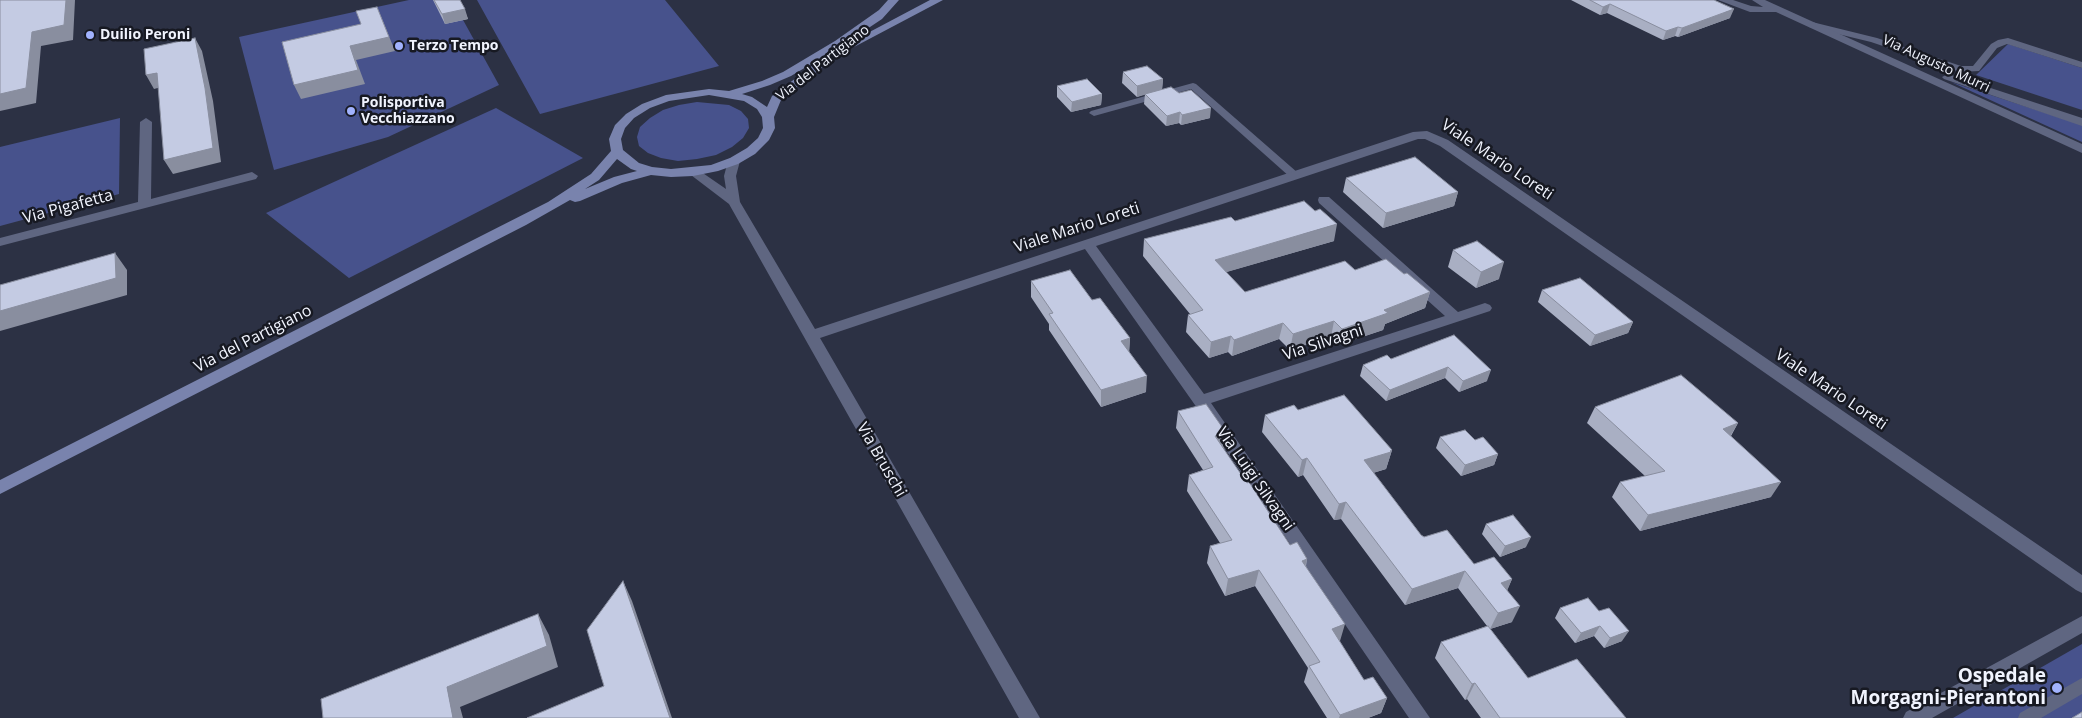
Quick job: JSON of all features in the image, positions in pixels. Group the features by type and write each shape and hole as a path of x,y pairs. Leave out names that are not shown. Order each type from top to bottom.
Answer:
{"main road":[{"name":"Via del Partigiano","path":"521,222 618,180 651,171 671,173 692,172 714,168 734,161 751,151 763,140 769,128 768,117 776,98 782,91 849,46 894,0"},
{"path":"849,46 938,0"},
{"name":"Via del Partigiano","path":"730,94 766,83 787,74 839,43 883,12"},
{"path":"651,171 635,166 624,159 617,151 615,139 619,127 630,116 646,106 666,98 709,92 730,94 748,99 761,107 768,117"},
{"name":"Via del Partigiano","path":"0,488 521,222 561,200 595,177 617,151"}],"street":[{"name":"Via Augusto Murri","path":"1723,0 1750,9 1777,9"},
{"name":"Via Augusto Murri","path":"1757,0 2082,148"},
{"path":"1878,54 2082,122"},
{"path":"144,204 146,122"},
{"name":"Viale Mario Loreti","path":"810,336 1294,175 1417,135 1427,135 1436,138 2082,585"},
{"name":"Via Bruschi","path":"734,161 730,176 734,202 1030,718"},
{"name":"Via Bruschi","path":"692,172 711,183 734,202"},
{"name":"Via Pigafetta","path":"0,242 252,176"},
{"path":"1324,200 1456,318"},
{"name":"Via Luigi Silvagni","path":"1087,243 1201,401 1420,718"},
{"name":"Via Silvagni","path":"1201,401 1485,308"},
{"path":"1914,718 2082,624"}],"lane":[{"path":"1812,25 1874,40 1960,70 1976,69 1994,46 2008,41 2082,65"},
{"path":"1094,113 1194,86 1294,175"},
{"path":"2026,718 2082,684"}],"shaded area":[{"name":"Polisportiva Vecchiazzano","path":"409,0 452,0 499,85 388,137 274,170 239,37"},
{"path":"477,0 665,0 719,66 540,114"},
{"path":"2008,44 2082,68 2082,110 1976,75"},
{"path":"1951,82 2082,125 2082,142"},
{"path":"697,102 729,105 741,111 748,119 749,128 743,138 732,147 716,155 678,161 648,153 639,146 637,137 640,127 650,118 663,110"},
{"path":"496,108 583,158 349,278 266,213"},
{"path":"120,118 119,194 0,226 0,147"},
{"name":"Ospedale Morgagni-Pierantoni","path":"2082,644 2082,718 1953,718"}],"building":[{"path":"0,0 66,0 64,25 32,32 26,88 0,94"},
{"path":"434,0 460,0 465,9 442,14"},
{"path":"1590,0 1714,0 1734,9 1682,28 1678,27 1666,31 1610,4 1603,7"},
{"path":"377,7 389,37 350,46 358,70 294,85 282,42 361,24 356,11"},
{"path":"195,38 205,88 213,148 164,160 157,73 146,75 144,49"},
{"path":"1147,66 1163,79 1137,86 1123,72"},
{"path":"1087,79 1102,94 1072,102 1057,86"},
{"path":"1171,87 1179,93 1191,90 1211,108 1182,115 1180,112 1167,116 1145,94"},
{"path":"1415,157 1458,192 1386,213 1346,178"},
{"path":"1304,201 1315,211 1320,209 1337,224 1215,260 1245,292 1345,261 1355,270 1386,259 1430,292 1384,310 1388,313 1342,329 1334,321 1293,334 1283,323 1234,340 1231,336 1211,342 1188,315 1203,310 1144,239 1231,217 1235,221"},
{"path":"1477,241 1504,262 1481,272 1453,250"},
{"path":"115,253 116,278 0,311 0,285"},
{"path":"1070,270 1092,300 1100,298 1130,338 1121,341 1147,376 1101,390 1049,314 1053,313 1031,281"},
{"path":"1580,278 1633,322 1595,335 1542,290"},
{"path":"1454,335 1491,370 1463,381 1448,367 1390,390 1363,365 1387,355 1391,359"},
{"path":"1681,375 1738,423 1723,429 1781,482 1648,515 1620,482 1665,471 1595,407"},
{"path":"1344,395 1392,450 1391,452 1364,460 1421,535 1424,537 1447,530 1474,564 1494,557 1512,579 1501,583 1520,606 1498,613 1465,571 1412,589 1346,502 1339,504 1307,458 1302,460 1265,415 1294,405 1298,410"},
{"path":"1206,404 1227,434 1215,436 1247,483 1249,482 1290,545 1297,542 1307,559 1302,561 1345,624 1332,629 1364,680 1373,677 1387,698 1340,715 1309,666 1320,662 1259,570 1228,579 1210,546 1232,540 1189,475 1213,467 1178,411"},
{"path":"1465,430 1475,440 1483,437 1498,454 1465,465 1440,437"},
{"path":"1513,515 1531,537 1505,546 1486,524"},
{"path":"623,581 670,718 527,718 604,686 587,630"},
{"path":"1588,598 1599,611 1609,608 1629,631 1610,638 1600,626 1581,633 1560,608"},
{"path":"538,614 547,646 447,687 453,718 323,718 321,699"},
{"path":"1488,626 1528,678 1577,659 1626,718 1500,718 1475,683 1472,684 1441,642"},
{"path":"2082,712 2082,718 2072,718"}],"place":[{"name":"Duilio Peroni","path":"90,35"},
{"name":"Terzo Tempo","path":"399,46"},
{"name":"Polisportiva Vecchiazzano","path":"351,111"},
{"name":"Ospedale Morgagni-Pierantoni","path":"2057,688"}]}
